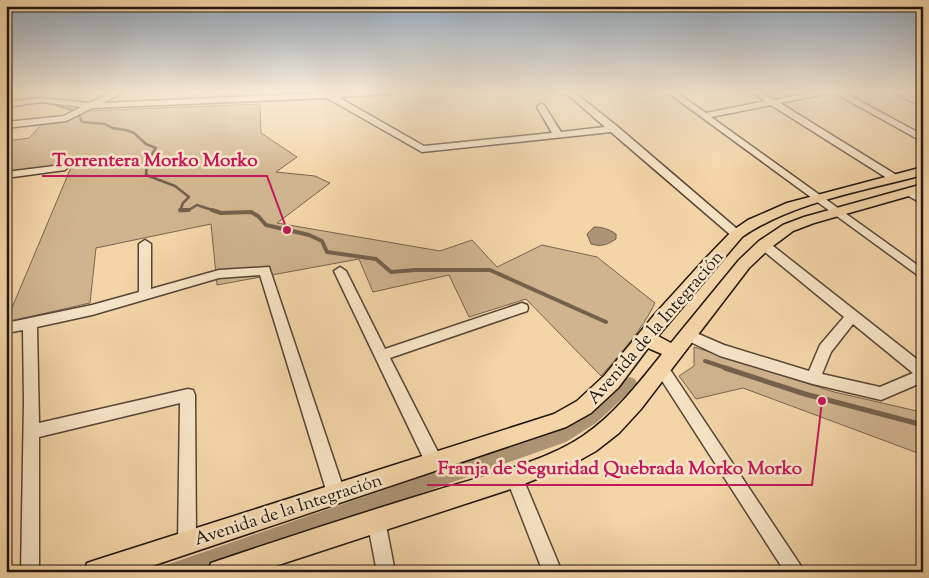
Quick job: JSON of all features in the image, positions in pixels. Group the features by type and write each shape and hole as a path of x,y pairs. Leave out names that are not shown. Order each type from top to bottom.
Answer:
{"main road":[{"name":"Avenida de la Integración","path":"96,572 559,421 584,407 611,382 661,319 737,234 771,214 819,198 923,171"},
{"name":"Avenida de la Integración","path":"220,572 248,567 376,520 514,477 564,458 589,444 612,426 668,360 744,264 764,245 788,228 809,220 923,188"},
{"path":"647,339 668,360"}],"street":[{"path":"6,125 58,119"},
{"path":"371,119 422,148 615,129"},
{"path":"548,119 558,135"},
{"path":"601,119 615,129 737,234"},
{"path":"708,119 923,275"},
{"path":"799,119 894,178"},
{"path":"886,119 923,139"},
{"path":"6,175 62,168"},
{"path":"908,192 923,201"},
{"path":"145,244 145,295"},
{"path":"687,334 720,350 813,378 881,394 923,374 764,245"},
{"path":"6,328 92,310 218,274 265,270 336,493"},
{"path":"340,271 434,462"},
{"path":"383,355 522,308"},
{"path":"813,378 825,349 852,316"},
{"path":"30,324 30,572"},
{"path":"668,360 796,572"},
{"path":"31,432 188,395 187,541"},
{"path":"514,477 554,572"},
{"path":"376,520 386,572"}],"shaded area":[{"path":"72,119 261,119 261,133 297,157 276,172 315,176 330,183 277,223 440,251 472,240 497,267 542,245 597,257 655,303 637,332 601,376 526,299 469,317 449,275 373,292 359,259 217,285 211,224 96,248 90,303 6,322 72,165 6,173 6,141 29,138 43,123"},
{"path":"594,227 611,231 616,234 616,239 604,245 591,244 587,234"},
{"path":"694,347 834,392 917,411 923,410 923,455 743,388 696,399 679,376 694,366"}],"waterway":[{"path":"81,119 82,122 105,124 112,128 134,133 146,144 156,148 147,162 146,175 175,186 189,197 183,203 180,210"},
{"path":"189,210 197,205 221,213 251,212 258,216 266,225 309,235 322,241 327,252 376,259 391,272 415,270 490,270 606,322"},
{"path":"180,210 189,210"},
{"path":"180,210 189,210"},
{"path":"705,361 729,369"},
{"path":"725,368 805,394 923,425"},
{"path":"172,572 560,437 591,418 630,383"}],"place":[{"name":"Torrentera Morko Morko","path":"287,230"},
{"name":"Franja de Seguridad Quebrada Morko Morko","path":"822,401"}]}
